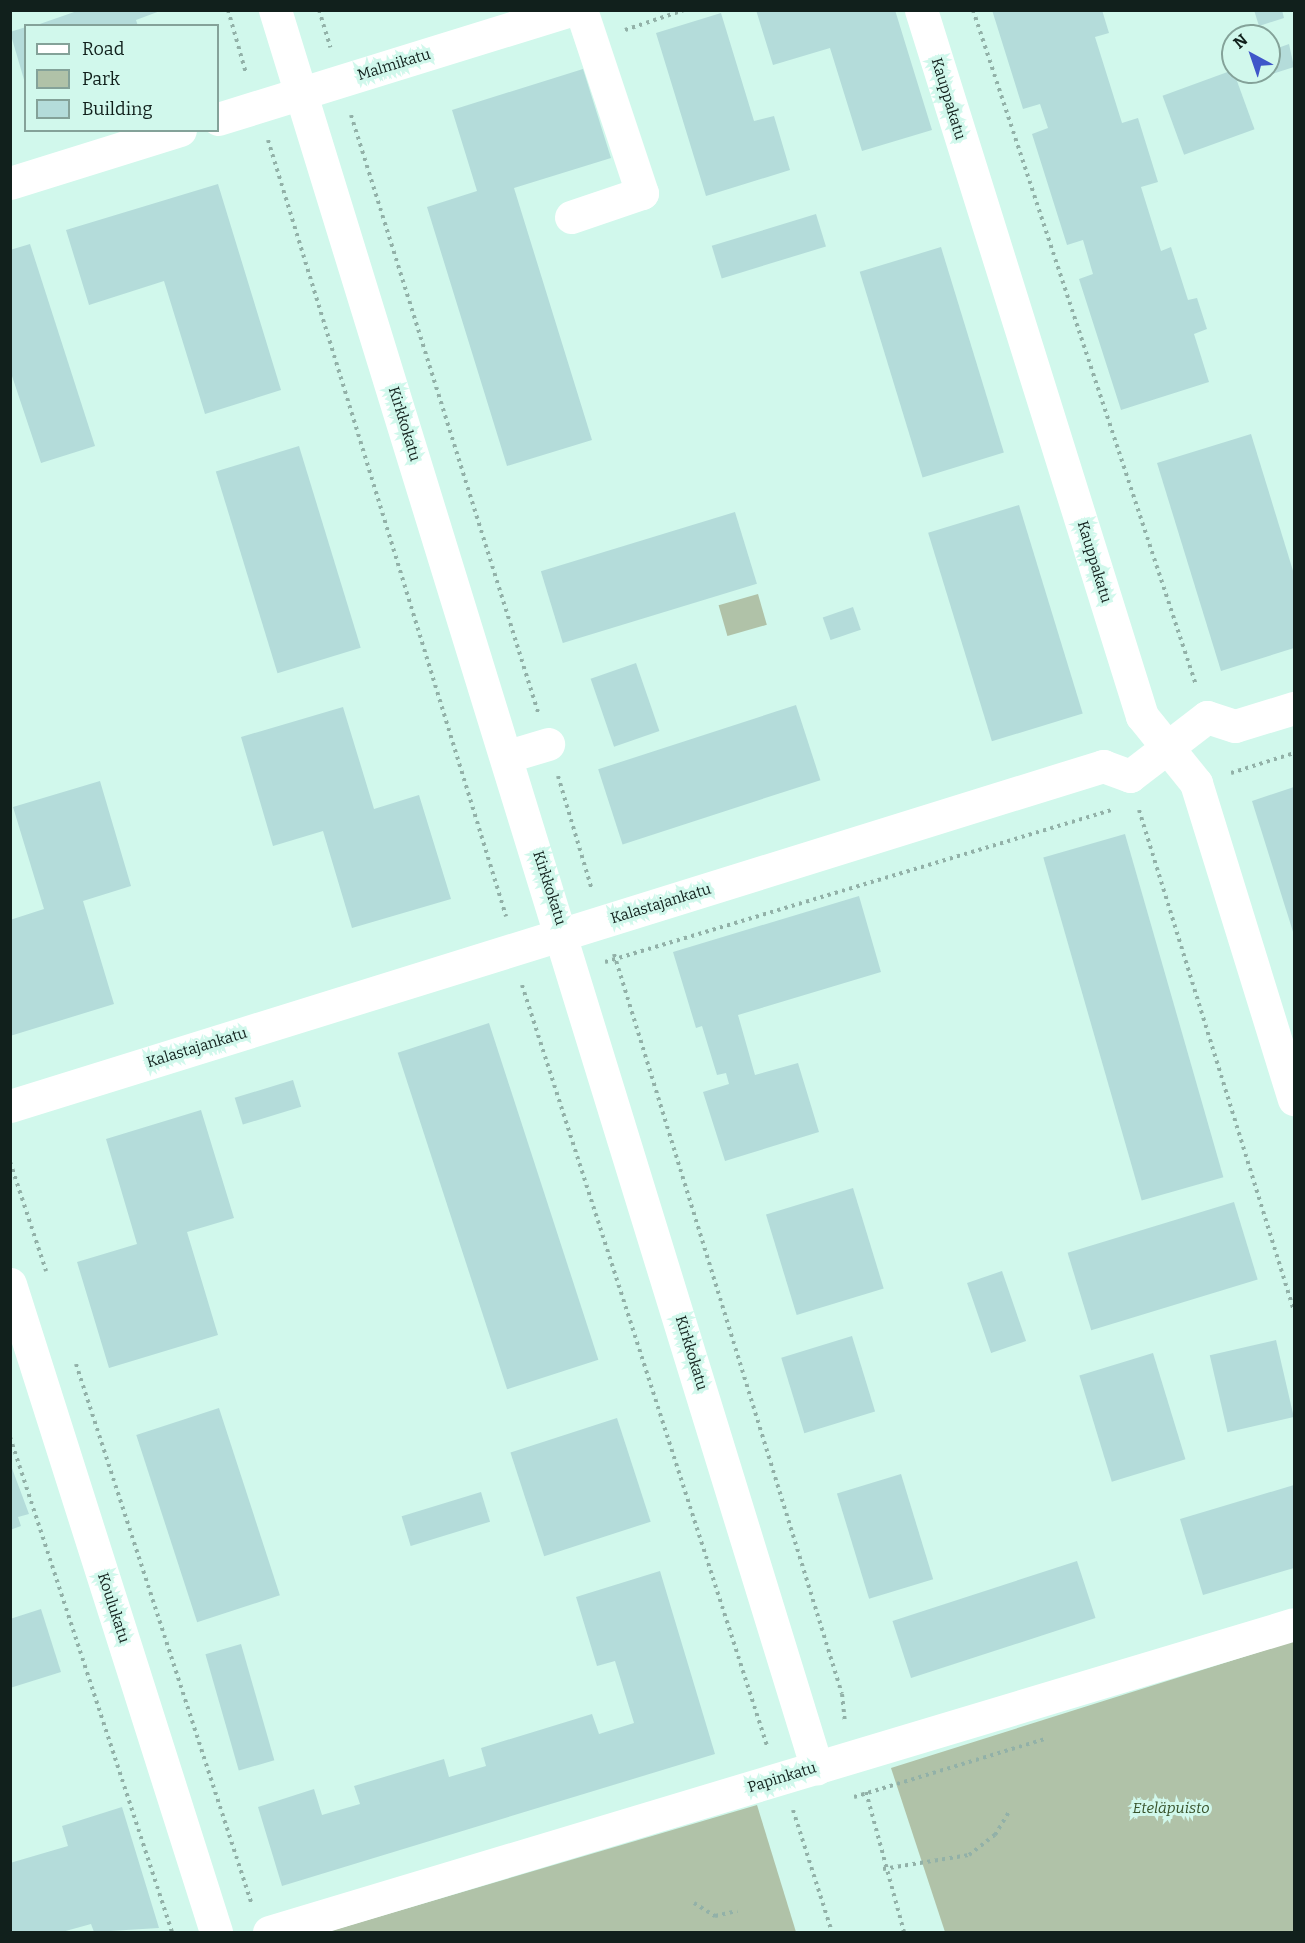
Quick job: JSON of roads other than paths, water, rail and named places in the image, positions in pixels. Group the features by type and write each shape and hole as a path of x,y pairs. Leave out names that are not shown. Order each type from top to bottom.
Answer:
{"street":[{"name":"Kirkkokatu","path":"275,10 563,934 817,1768"},
{"name":"Malmikatu","path":"219,119 571,10"},
{"path":"571,217 642,193 581,10"},
{"name":"Kauppakatu","path":"921,10 1142,716 1196,783 1294,1100"},
{"path":"10,183 174,132"},
{"path":"1167,748 1207,717 1235,726 1294,708"},
{"path":"508,756 548,744"},
{"name":"Kalastajankatu","path":"10,1106 1103,766 1133,789 1167,748"},
{"name":"Koulukatu","path":"10,1284 214,1927"},
{"name":"Papinkatu","path":"263,1921 817,1768 1294,1624"}],"park label":[{"name":"Eteläpuisto","path":"1171,1809"}]}
